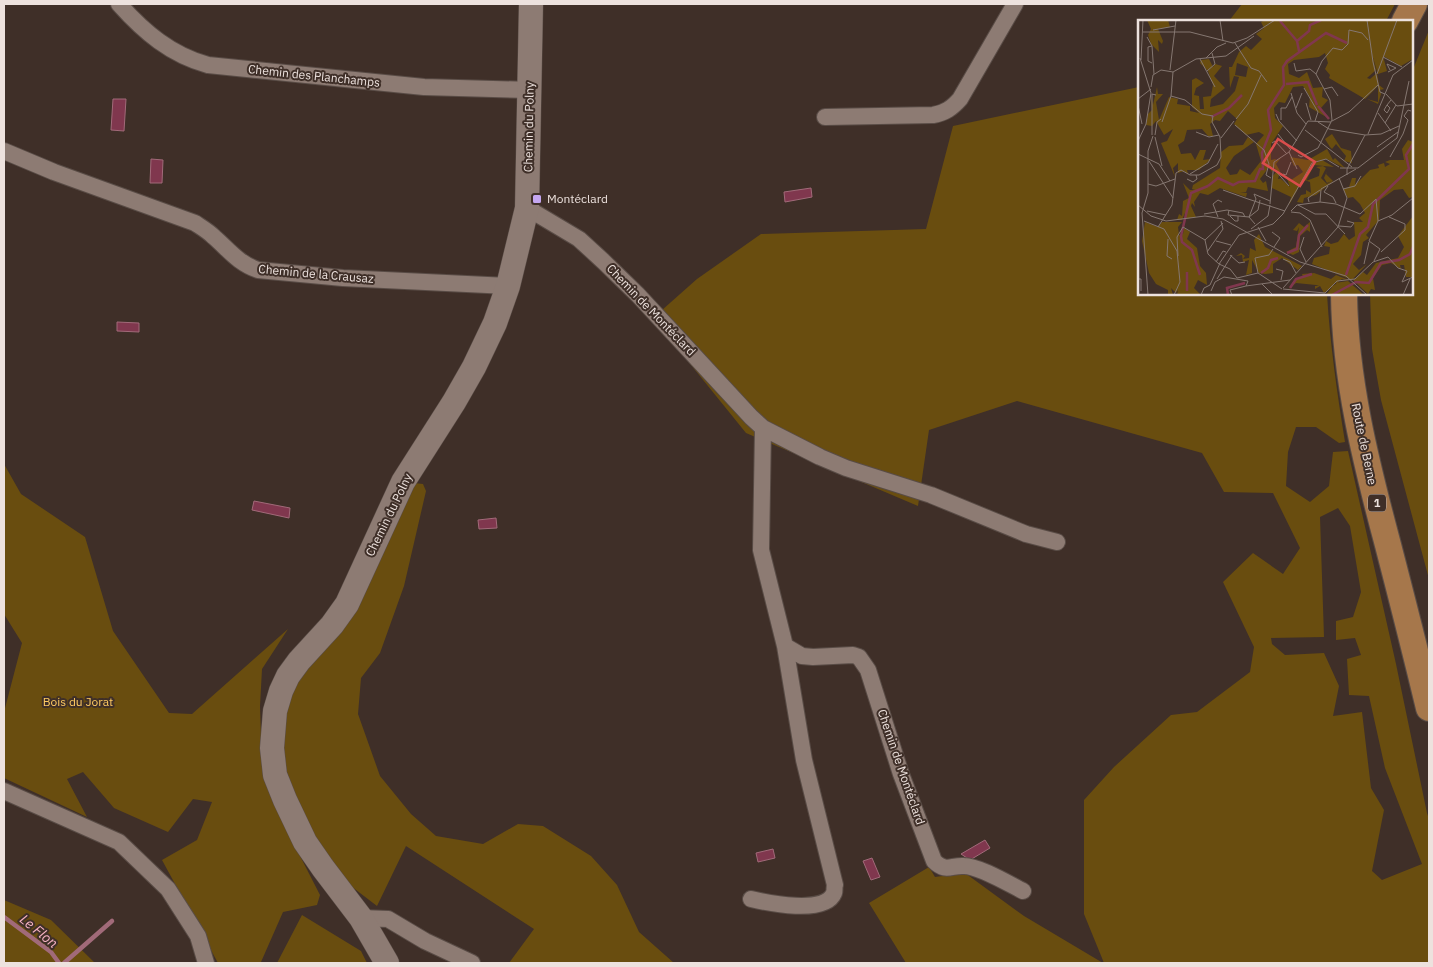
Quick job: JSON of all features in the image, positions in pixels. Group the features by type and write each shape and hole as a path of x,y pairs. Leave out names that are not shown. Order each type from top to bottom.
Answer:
{"main road":[{"path":"1405,20 1414,4"},
{"name":"Route de Berne","path":"1344,295 1348,357 1362,436 1373,489 1429,708"}],"street":[{"name":"Chemin des Planchamps","path":"120,4 136,22 166,47 208,65 424,87 530,90"},
{"name":"Chemin du Polny","path":"387,963 361,918 305,842 285,800 275,775 272,748 275,711 288,676 299,660 332,625 347,604 403,482 454,402 474,367 495,323 508,286 527,208 531,4"},
{"path":"825,117 933,115 954,107 1015,4"},
{"name":"Chemin de la Crausaz","path":"4,151 54,172 195,223 214,236 238,261 258,270 343,278 508,286"},
{"name":"Chemin de Montéclard","path":"527,208 579,239 603,260 763,428 846,468 931,495 1026,534 1057,542"},
{"path":"751,899 780,905 800,906 818,904 826,901 834,892 835,884 804,760 784,646 760,550 763,428"},
{"name":"Chemin de Montéclard","path":"784,646 802,656 853,655 859,657 868,670 901,774 934,861 940,867 965,866 980,870 1023,891"},
{"path":"4,790 119,842 168,889 198,936 206,963"},
{"path":"361,918 388,919 425,941 472,963"}],"green space":[{"path":"1242,4 1395,4 1387,20 1230,20"},
{"path":"1429,30 1429,579 1381,400 1372,349 1370,295 1413,295 1413,70"},
{"path":"1138,87 1138,295 1327,295 1334,368 1345,442 1339,443 1316,427 1296,427 1288,452 1286,486 1310,502 1329,486 1333,452 1348,451 1429,819 1429,963 1104,963 1084,914 1084,800 1114,767 1171,715 1197,712 1250,672 1254,647 1223,582 1253,553 1283,574 1300,548 1273,493 1224,492 1202,453 1017,401 929,430 918,506 746,433 653,318 697,279 761,234 926,229 953,126","holes":["1338,508 1350,526 1361,592 1353,617 1336,621 1336,640 1355,638 1361,655 1347,659 1349,695 1369,696 1385,768 1422,864 1382,880 1372,871 1384,810 1371,788 1362,712 1333,716 1339,686 1324,653 1285,655 1272,644 1271,638 1324,637 1320,517"]},
{"name":"Bois du Jorat","path":"4,464 21,494 85,537 113,631 169,713 192,714 288,629 262,669 260,706 262,767 276,809 320,895 317,905 283,912 261,962 218,963 162,860 197,840 212,802 193,799 168,832 114,808 83,772 67,779 87,817 4,778 4,712 22,643 4,614"},
{"path":"414,483 423,484 426,491 404,586 380,653 361,678 358,714 380,776 411,814 436,836 483,844 518,824 543,826 591,856 617,885 639,932 674,963 509,963 534,929 406,846 377,906 343,880 314,837 295,798 283,759 287,699"},
{"path":"929,867 935,877 965,873 1024,916 1103,963 906,963 869,903"},
{"path":"4,900 51,920 95,963 4,963"},
{"path":"302,915 361,951 367,963 277,963"}],"shaded area":[{"path":"113,99 126,99 124,131 111,130"},
{"path":"151,159 163,160 162,183 150,183"},
{"path":"811,188 812,197 785,202 784,192"},
{"path":"117,322 139,323 139,332 117,331"},
{"path":"254,501 290,508 289,518 252,510"},
{"path":"496,518 497,528 479,529 478,520"},
{"path":"985,840 990,848 970,860 961,854"},
{"path":"773,849 775,858 758,862 756,853"},
{"path":"872,858 880,877 871,880 863,861"}],"waterway":[{"name":"Le Flon","path":"4,917 51,952 59,963"},
{"path":"64,963 112,921"}],"place":[{"name":"Montéclard","path":"537,199"}]}
